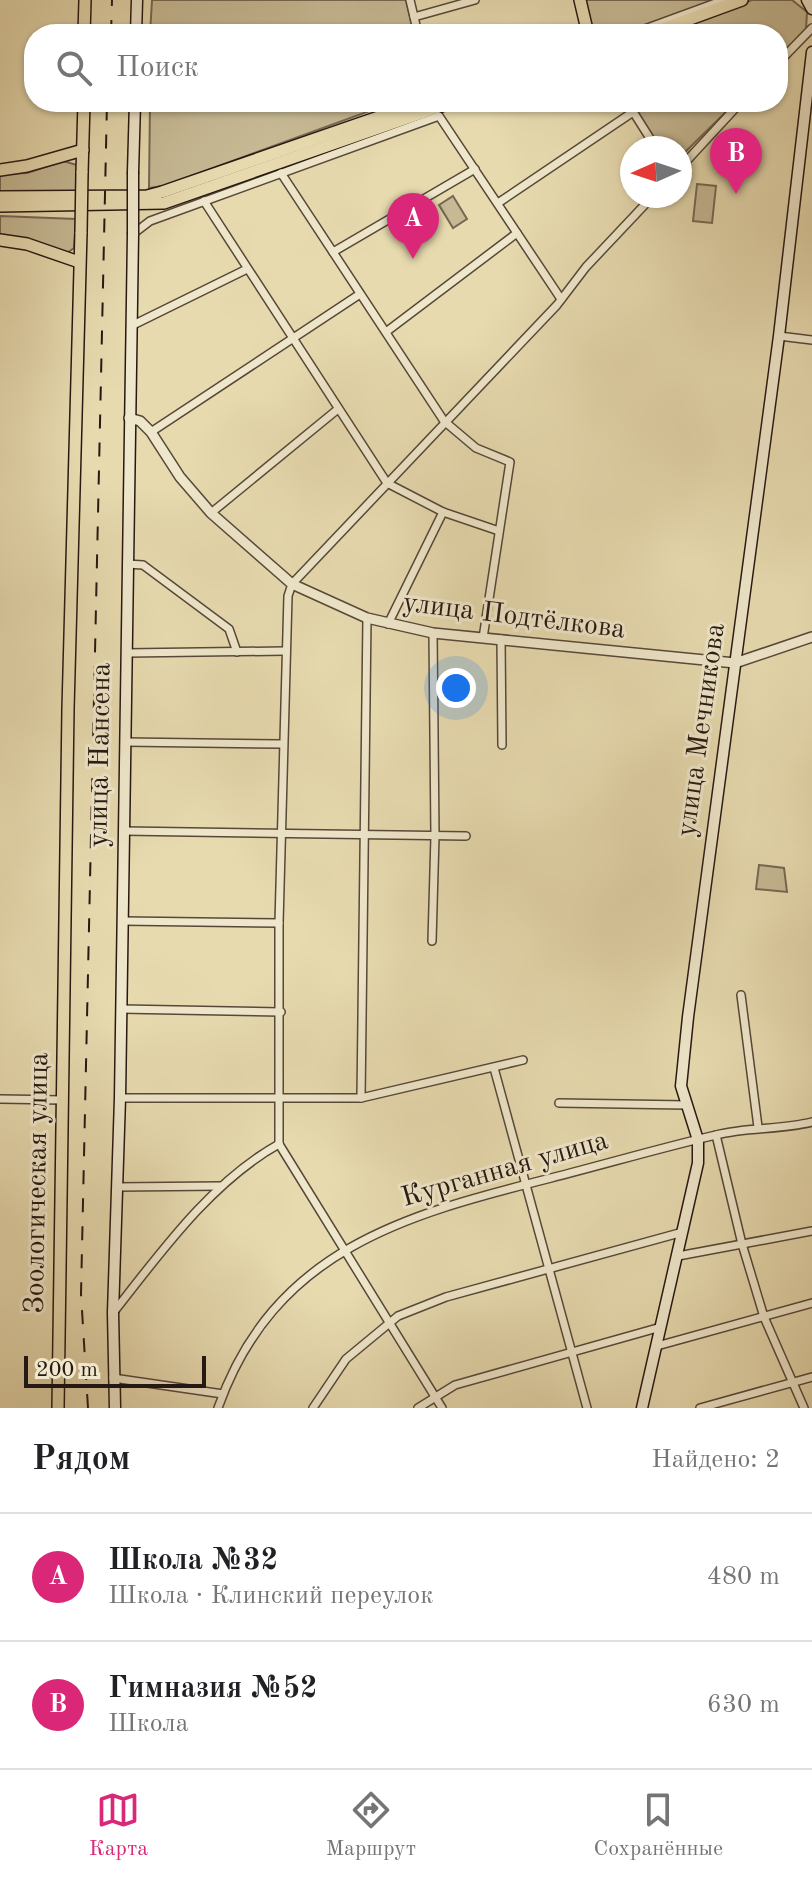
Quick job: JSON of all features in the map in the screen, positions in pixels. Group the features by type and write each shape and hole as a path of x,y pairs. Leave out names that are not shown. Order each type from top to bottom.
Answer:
{"main road":[{"path":"84,24 85,0"},
{"path":"136,24 137,0"},
{"path":"580,0 586,24"},
{"path":"676,24 742,0"},
{"path":"807,0 812,9"},
{"name":"улица Мечникова","path":"642,1408 698,1163 698,1140 681,1086 688,1017 779,336 812,53"},
{"name":"улица Нансена","path":"65,1007 84,112"},
{"name":"улица Нансена","path":"115,1408 113,1313 120,1098 135,112"},
{"path":"0,197 147,201 394,112"},
{"path":"0,206 182,198 425,112"},
{"path":"0,170 27,166 83,150"},
{"path":"0,240 27,244 79,262"},
{"name":"Зоологическая улица","path":"58,1408 65,1007"}],"street":[{"path":"410,0 416,24"},
{"path":"414,17 475,0"},
{"path":"658,24 724,0"},
{"path":"788,52 812,28"},
{"path":"795,45 805,45 812,53"},
{"path":"498,203 633,112 648,136"},
{"path":"692,155 732,112"},
{"path":"133,234 150,221 439,116 561,299"},
{"path":"333,252 475,169"},
{"path":"281,173 444,421 476,448 510,462 483,638"},
{"path":"204,201 387,483 443,512 499,531"},
{"path":"442,1408 279,1144 282,744 285,651 292,584 561,299 586,267 642,208"},
{"path":"386,332 517,233"},
{"path":"131,326 247,269"},
{"path":"151,432 360,294"},
{"path":"779,336 812,340"},
{"path":"211,513 338,409"},
{"name":"улица Подтёлкова","path":"129,418 140,421 151,432 180,477 211,513 292,584 367,618 433,633 735,663"},
{"path":"388,624 443,512"},
{"path":"127,564 143,565 229,629 237,652"},
{"path":"361,1098 367,618"},
{"path":"432,941 435,836 433,633"},
{"path":"735,663 812,637"},
{"path":"501,639 502,745"},
{"path":"127,653 285,651"},
{"path":"125,742 282,744"},
{"path":"124,831 466,836"},
{"path":"122,921 279,923"},
{"path":"741,995 758,1127"},
{"path":"121,1009 281,1012"},
{"path":"120,1098 361,1098 523,1060"},
{"path":"494,1068 587,1408"},
{"path":"0,1099 63,1100"},
{"path":"559,1103 686,1105"},
{"name":"Курганная улица","path":"218,1408 246,1348 270,1316 299,1283 344,1249 424,1211 716,1135 812,1122"},
{"path":"716,1135 742,1244 764,1317 804,1408"},
{"path":"113,1313 221,1186 279,1144"},
{"path":"117,1187 221,1186"},
{"path":"678,1256 812,1231"},
{"path":"313,1408 346,1359 390,1321 446,1297 683,1232"},
{"path":"657,1346 812,1303"},
{"path":"418,1408 455,1385 661,1327"},
{"path":"700,1408 812,1377"},
{"path":"113,1378 223,1394"}],"shaded area":[{"path":"152,0 406,0 412,24 151,24"},
{"path":"583,0 715,0 649,24 591,24"},
{"path":"752,0 792,0 807,12 806,29 788,48 788,24 688,24"},
{"path":"150,112 367,112 164,186 149,188"},
{"path":"636,112 726,112 692,145 692,136 651,136"},
{"path":"63,161 77,165 76,195 0,194 0,174 27,173"},
{"path":"697,184 716,186 712,223 693,221"},
{"path":"453,196 467,219 453,228 439,205"},
{"path":"0,216 76,219 74,248 67,253 0,236"},
{"path":"759,865 784,868 787,892 756,889"}],"railway":[{"path":"111,24 112,0"},
{"path":"88,1408 81,1294 107,112"}],"place":[{"name":"Гимназия №52","path":"736,194"},
{"name":"Школа №32","path":"413,259"}]}
